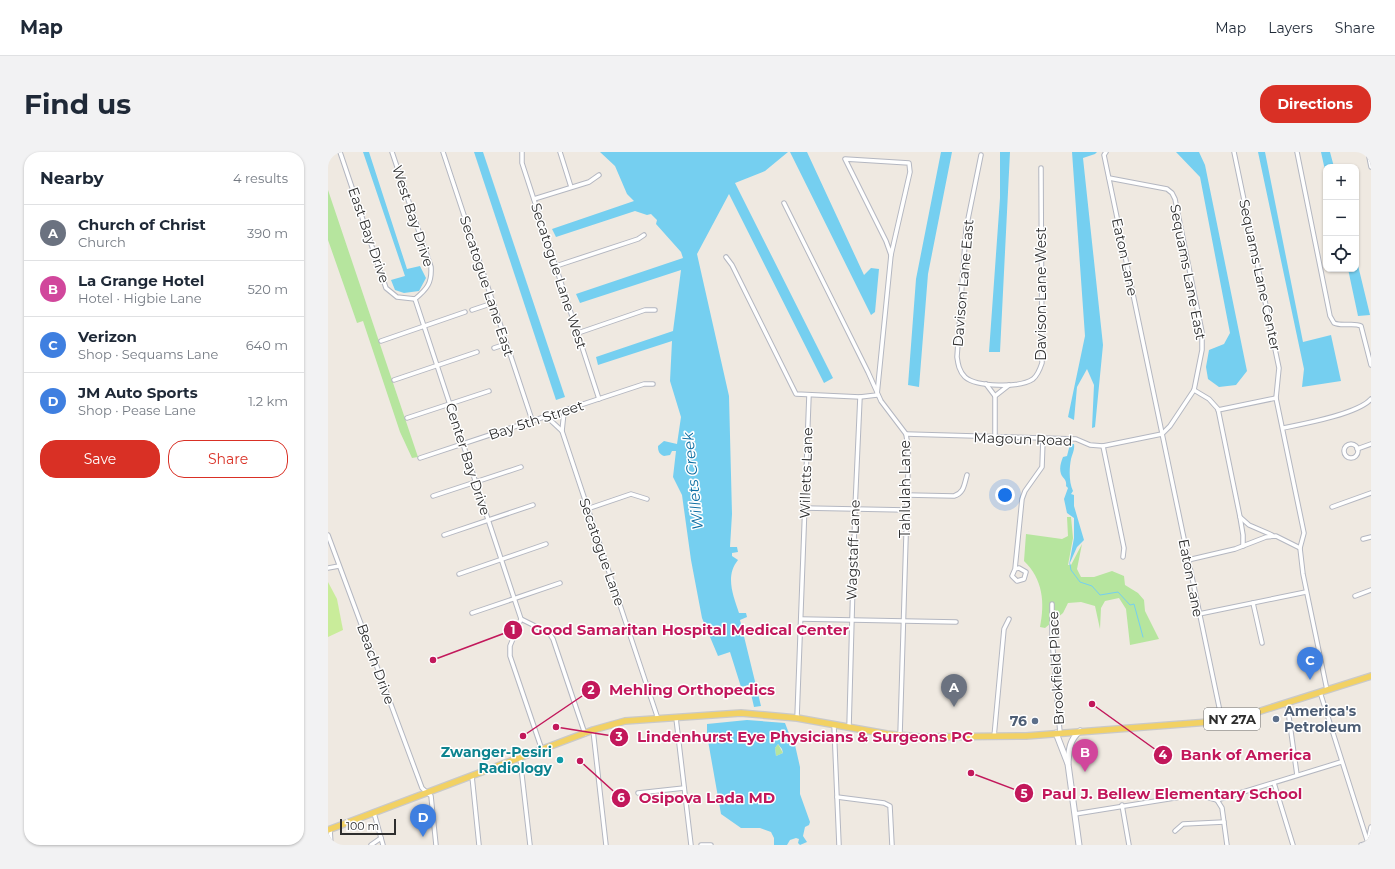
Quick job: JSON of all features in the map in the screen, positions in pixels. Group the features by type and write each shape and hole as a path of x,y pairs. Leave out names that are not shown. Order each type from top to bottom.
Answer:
{"main road":[{"name":"NY 27A","path":"329,830 593,730 625,721 742,713 797,718 900,735 994,737 1222,721 1287,703 1371,676"},
{"path":"1079,845 1068,764 1070,744 1073,738 1080,731"},
{"path":"1060,733 1070,744"},
{"path":"1060,733 1060,746 1068,764"},
{"path":"1060,746 1065,747 1070,744"}],"street":[{"name":"East Bay Drive","path":"340,152 386,288 397,297 415,299"},
{"name":"West Bay Drive","path":"392,152 431,267 430,282 427,288 415,299"},
{"name":"Secatogue Lane East","path":"443,152 532,420"},
{"name":"Secatogue Lane West","path":"522,152 522,163 598,399"},
{"path":"560,152 571,187"},
{"name":"Eaton Lane","path":"1106,152 1104,155 1222,721"},
{"name":"Sequams Lane Center","path":"1234,152 1279,368 1276,398 1304,533 1300,548 1306,592 1327,690"},
{"path":"1297,152 1330,316 1334,323 1340,326 1358,324 1362,326 1371,365"},
{"path":"1368,152 1371,167"},
{"name":"Davison Lane East","path":"981,155 966,228 957,357 958,365 966,377 973,381 986,384 997,384"},
{"path":"726,257 732,265 796,394 860,397 877,394 891,256 910,172 909,163 845,159 886,241 891,256"},
{"name":"Davison Lane West","path":"997,384 1010,385 1026,382 1034,378 1040,370 1042,363 1041,168"},
{"path":"534,199 589,182 599,175"},
{"name":"Sequams Lane East","path":"1109,178 1167,189 1172,193 1175,199 1202,332 1202,350 1194,390"},
{"name":"Tahlulah Lane","path":"784,203 868,372 877,394 906,434 908,447 900,735"},
{"path":"556,266 638,239 644,235"},
{"name":"Center Bay Drive","path":"415,299 521,619"},
{"path":"472,310 493,304"},
{"path":"578,333 645,310 655,310"},
{"path":"381,341 465,312"},
{"path":"494,348 506,344"},
{"path":"394,380 477,352"},
{"name":"Bay 5th Street","path":"420,458 532,420 564,412 644,384 653,384"},
{"path":"986,384 996,396 994,438"},
{"path":"996,396 1010,385"},
{"path":"1162,434 1170,426 1194,390 1209,399 1218,410 1240,517 1243,546"},
{"path":"407,418 489,391"},
{"name":"Willetts Lane","path":"797,718 809,395"},
{"name":"Wagstaff Lane","path":"849,727 851,620 860,397"},
{"path":"1218,410 1276,398"},
{"path":"1283,428 1321,420 1362,406 1371,400"},
{"name":"Secatogue Lane","path":"564,412 562,431 658,719"},
{"path":"546,417 562,431"},
{"name":"Magoun Road","path":"906,434 1076,440 1090,445 1103,446 1162,434"},
{"path":"1015,569 1022,499 1025,491 1042,467 1043,439"},
{"path":"1358,449 1371,444"},
{"path":"1103,446 1124,548 1123,557"},
{"path":"432,496 521,467"},
{"path":"907,495 954,496 960,494 964,489 967,475"},
{"path":"1332,507 1371,493"},
{"path":"587,509 631,494 647,500"},
{"path":"444,535 533,505"},
{"path":"804,508 906,510"},
{"path":"1240,517 1249,525 1300,548"},
{"name":"Beach Drive","path":"328,535 421,786 426,793 431,796 436,845"},
{"path":"1188,560 1243,546 1266,536 1273,536"},
{"path":"1363,539 1371,537"},
{"path":"458,574 546,544"},
{"path":"328,568 340,566"},
{"path":"472,613 560,583"},
{"path":"1355,596 1371,590"},
{"path":"1199,614 1306,592"},
{"path":"1253,603 1262,643"},
{"name":"Brookfield Place","path":"1052,604 1052,638 1060,733"},
{"path":"542,750 510,656 510,646 521,619 549,633 553,639 585,734"},
{"path":"801,619 956,622"},
{"path":"994,737 1004,629 1009,619"},
{"path":"1320,692 1368,844"},
{"path":"1287,703 1297,775"},
{"path":"676,718 691,845"},
{"path":"834,725 839,845"},
{"path":"593,730 606,845"},
{"path":"520,758 530,845"},
{"path":"1075,814 1122,805 1187,796 1199,795 1217,800 1341,762"},
{"path":"472,776 479,845"},
{"path":"1274,783 1293,845"},
{"path":"638,794 684,788"},
{"path":"837,797 884,803 890,806 892,845"},
{"path":"1217,800 1222,808 1227,845"},
{"path":"1122,805 1129,845"},
{"path":"374,813 383,845"},
{"path":"1176,831 1184,824 1224,822"},
{"path":"1368,844 1371,827"},
{"path":"329,830 331,845"},
{"path":"371,845 381,838"},
{"path":"1361,845 1368,844"},
{"path":"701,845 711,845"}],"green space":[{"path":"328,190 418,457 412,458 400,432 363,321 357,323 328,240"},
{"path":"1067,517 1071,517 1073,538 1068,565 1071,565 1082,544 1077,569 1081,577 1094,577 1112,571 1124,576 1125,585 1138,593 1144,600 1145,611 1159,639 1130,645 1126,609 1119,598 1105,601 1101,608 1100,629 1095,606 1081,602 1068,603 1063,613 1045,628 1040,627 1042,618 1041,592 1039,583 1024,561 1026,534 1062,539 1068,536"},
{"path":"328,582 337,599 343,630 328,637"},
{"path":"778,744 783,753 776,756 775,748"}],"water":[{"path":"363,152 369,152 407,269 420,266 426,278 419,291 404,293 395,290 391,280 405,276"},
{"path":"474,152 483,152 565,397 556,400"},
{"name":"Willets Creek","path":"600,152 788,152 765,171 735,183 833,378 824,383 729,194 697,254 729,396 732,514 730,547 737,547 738,552 732,553 732,556 738,560 732,572 731,586 739,613 746,613 747,617 740,620 761,706 754,707 749,685 741,687 730,652 718,656 702,618 691,560 682,495 673,477 676,451 672,451 670,455 664,456 659,451 658,446 664,441 677,444 681,417 670,381 672,341 598,365 596,357 673,331 681,270 580,303 576,294 683,258 681,252 656,224 657,220 651,214 647,215 635,211 556,237 552,229 634,201 627,194 615,166"},
{"path":"790,152 807,152 864,275 871,268 879,269 875,312 871,315"},
{"path":"941,152 952,152 928,274 919,387 908,385 916,279"},
{"path":"1000,152 1010,152 1000,352 989,352 1000,198"},
{"path":"1072,152 1097,152 1083,158 1103,345 1095,427 1092,428 1094,385 1087,369 1077,387 1074,420 1068,417 1085,336"},
{"path":"1176,152 1199,152 1205,165 1247,371 1236,385 1219,387 1208,379 1206,367 1209,350 1224,344 1230,333 1200,177"},
{"path":"1258,152 1265,152 1303,342 1331,335 1341,381 1302,387 1304,369"},
{"path":"1321,152 1330,152 1333,164 1324,164"},
{"path":"1359,269 1370,315 1358,316 1349,272 1359,272"},
{"path":"1070,444 1074,444 1070,467 1070,480 1073,491 1071,494 1074,495 1074,506 1084,540 1077,547 1069,565 1074,538 1074,518 1067,513 1064,499 1068,488 1061,474 1060,465 1063,457 1067,456"},
{"path":"747,720 785,723 793,744 795,745 800,767 800,794 810,822 809,825 805,827 803,836 807,842 800,845 798,843 799,839 796,838 790,840 787,845 774,845 774,838 771,832 760,828 741,828 721,814 707,735 707,724","holes":["778,744 783,753 776,756 775,748"]}],"waterway":[{"path":"1070,564 1071,570 1080,582 1092,586 1100,595 1118,592 1130,605 1134,604 1143,637"}],"place":[{"name":"Good Samaritan Hospital Medical Center","path":"433,660"},
{"name":"Verizon","path":"1310,680"},
{"name":"Bank of America","path":"1092,704"},
{"name":"Church of Christ","path":"954,707"},
{"name":"America's Petroleum","path":"1276,719"},
{"name":"76","path":"1035,721"},
{"name":"Lindenhurst Eye Physicians & Surgeons PC","path":"556,727"},
{"name":"Mehling Orthopedics","path":"523,736"},
{"name":"Zwanger-Pesiri Radiology","path":"560,760"},
{"name":"Osipova Lada MD","path":"580,761"},
{"name":"La Grange Hotel","path":"1085,772"},
{"name":"Paul J. Bellew Elementary School","path":"971,773"},
{"name":"JM Auto Sports","path":"423,837"}]}
